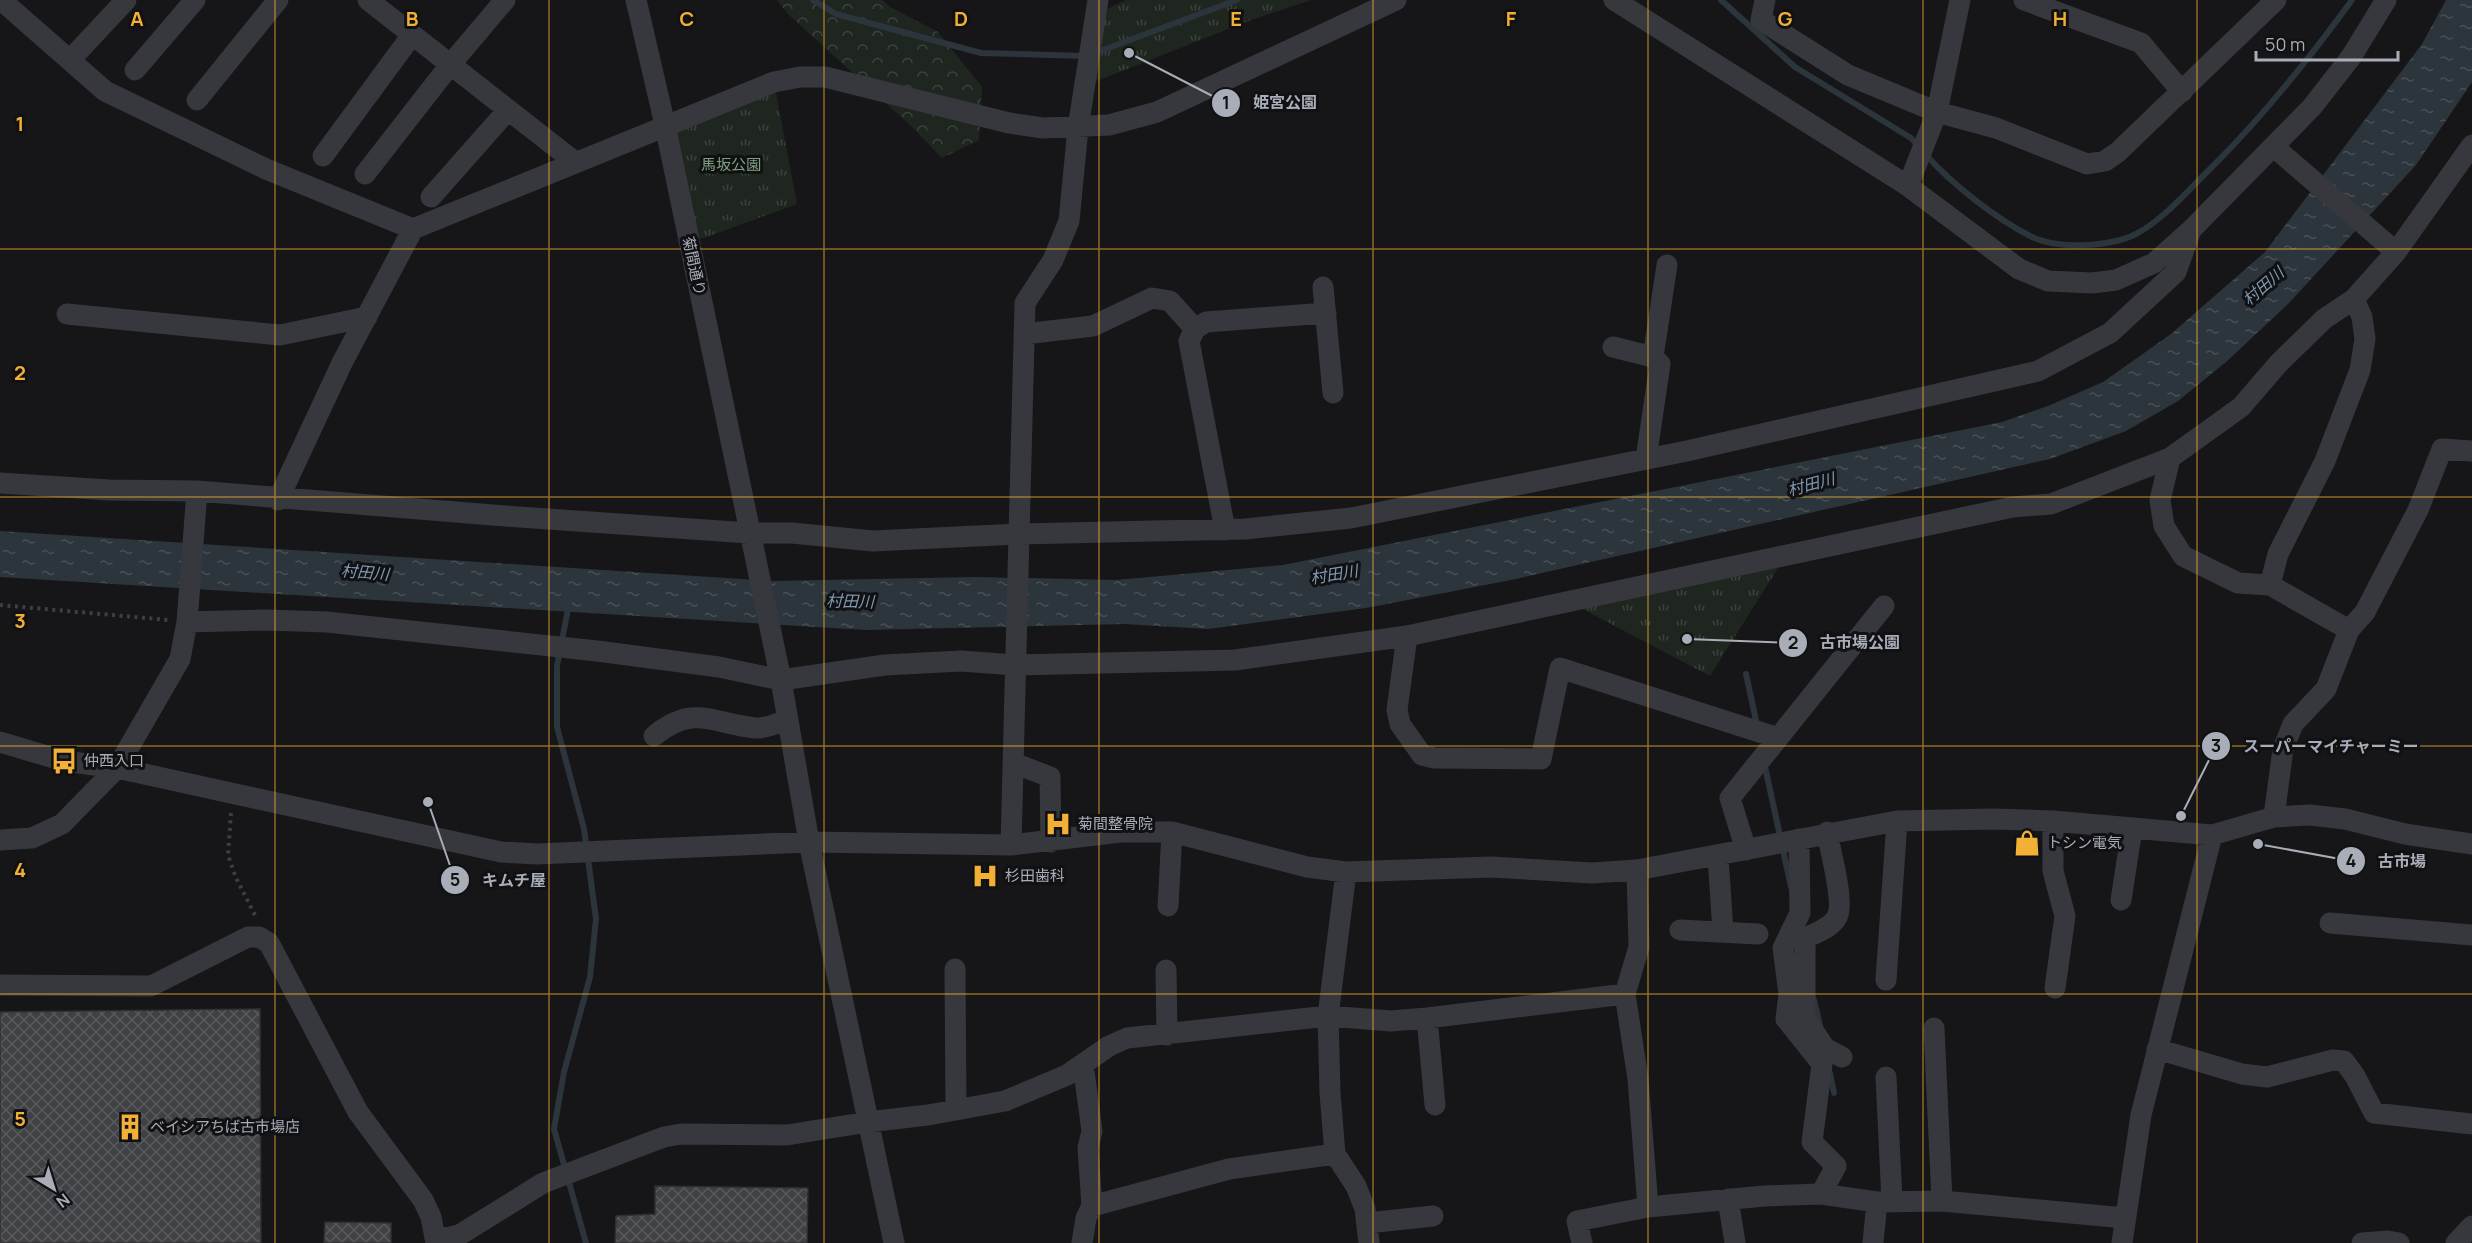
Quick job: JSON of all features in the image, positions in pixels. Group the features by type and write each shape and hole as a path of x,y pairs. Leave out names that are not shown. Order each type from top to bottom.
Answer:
{"street":[{"path":"1,0 105,91 266,169 412,229"},
{"path":"70,60 126,0"},
{"path":"135,70 195,0"},
{"path":"197,100 279,0"},
{"path":"365,174 450,65 505,0"},
{"name":"菊間通り","path":"636,0 665,125 781,680 809,842 894,1243"},
{"path":"1011,845 1024,303 1053,260 1069,221 1078,128 1098,0"},
{"path":"278,500 412,229 774,82 800,77 825,77 1009,123 1043,128 1109,125 1156,112 1396,0"},
{"path":"1614,0 1908,186 2019,269 2048,280 2092,283 2116,280 2154,263 2191,230 2312,107 2351,57 2386,0"},
{"path":"1765,0 1761,20 1848,75 1937,112 1996,128 2087,164 2106,160 2118,152 2276,0"},
{"path":"1908,186 1937,112 1960,0"},
{"path":"2024,0 2140,43 2182,92"},
{"path":"373,1 450,65 574,162"},
{"path":"323,156 412,34"},
{"path":"431,196 508,110"},
{"path":"187,622 267,620 327,622 608,652 719,667 781,680 885,664 962,661 1015,665 1235,660 1407,636 2013,507 2051,504 2170,458 2241,407 2278,364 2324,319 2354,298 2396,252 2472,145"},
{"path":"2274,147 2396,252"},
{"path":"0,483 109,490 198,492 278,500 749,533 792,533 873,541 1018,534 1225,530 1351,518 1646,459 2038,371 2110,333 2168,280 2176,272 2191,230"},
{"path":"1653,357 1667,265"},
{"path":"1323,287 1333,393"},
{"path":"1024,334 1093,326 1152,298 1170,301 1195,329"},
{"path":"2270,585 2278,554 2325,461 2360,370 2365,339 2362,317 2354,298"},
{"path":"1225,530 1189,341 1195,329 1206,322 1326,313"},
{"path":"67,314 280,335 367,317"},
{"path":"1613,347 1653,357 1660,364 1646,459"},
{"path":"2274,817 2283,749 2293,724 2326,689 2349,630 2365,612 2392,563 2418,510 2442,449 2472,451"},
{"path":"2170,458 2160,500 2164,526 2183,556 2238,583 2270,585 2349,630"},
{"path":"0,840 32,838 62,824 117,768 180,659 187,622 198,492"},
{"path":"1746,850 1730,798 1884,606"},
{"path":"1407,636 1397,710 1400,724 1422,755 1434,758 1540,759 1560,668 1778,738"},
{"path":"654,736 667,725 690,718 714,718 758,729 788,720"},
{"path":"0,742 64,761 117,768 501,852 587,854 809,842 1011,845 1120,832 1172,832 1307,867 1347,872 1491,867 1592,873 1637,870 1718,856 1827,832 1897,821 1994,819 2053,821 2212,836 2274,817 2310,815 2345,819 2405,834 2472,844"},
{"path":"1014,763 1050,777 1051,842"},
{"path":"1886,980 1897,821"},
{"path":"2053,821 2053,871 2065,916 2055,988"},
{"path":"2121,900 2132,829"},
{"path":"1168,906 1172,832"},
{"path":"1827,832 1840,904 1838,916 1828,926 1805,938 1805,1018 1825,1048 1842,1057"},
{"path":"2122,1243 2141,1115 2212,836"},
{"path":"1799,839 1800,913 1783,948 1789,994 1786,1019 1822,1064 1812,1142 1836,1166 1821,1194"},
{"path":"1718,856 1723,932"},
{"path":"1637,870 1639,947 1625,994 1638,1078 1648,1207"},
{"path":"1347,872 1328,1016 1335,1155 1356,1186 1365,1209 1368,1233 1433,1216"},
{"path":"2330,923 2472,935"},
{"path":"1680,930 1758,934"},
{"path":"0,985 151,986 248,937 259,937 269,943 358,1112 423,1200 431,1216 436,1240 461,1234 543,1183 580,1171 663,1137 681,1134 787,1135 1005,1101 1067,1075 1109,1046 1127,1038 1328,1016 1391,1021 1427,1018 1625,994"},
{"path":"955,969 956,1110"},
{"path":"1166,970 1167,1035"},
{"path":"1427,1018 1435,1105"},
{"path":"1934,1029 1942,1201"},
{"path":"2157,1049 2242,1074 2267,1077 2333,1060 2344,1061 2355,1076 2374,1113 2472,1124"},
{"path":"1082,1243 1086,1218 1092,1206 1088,1149 1092,1131 1083,1064"},
{"path":"1873,1243 1885,1201 1886,1077"},
{"path":"1092,1206 1228,1169 1335,1155"},
{"path":"1582,1243 1577,1221 1648,1207 1728,1199 1821,1194 1885,1201 1942,1201 2125,1218"},
{"path":"1728,1199 1735,1243"},
{"path":"2456,1243 2472,1226"},
{"path":"2362,1243 2388,1241 2398,1243"}],"path":[{"path":"0,605 187,622"},
{"path":"233,794 228,855 236,878 260,924 259,937"}],"green space":[{"path":"777,0 882,0 890,7 938,32 982,87 979,140 942,158 911,126 789,15"},
{"path":"1126,0 1311,0 1251,20 1084,86 1095,15"},
{"name":"馬坂公園","path":"774,82 797,204 690,243 665,125"},
{"path":"1785,557 1710,676 1571,603"}],"water":[{"name":"村田川","path":"2446,0 2472,0 2472,82 2416,165 2289,303 2226,362 2178,401 2126,431 2050,459 1511,580 1366,608 1208,629 1125,624 866,630 0,577 0,531 773,581 975,577 1116,580 1283,565 2002,422 2048,406 2103,382 2171,334 2265,252 2422,44"}],"building":[{"name":"ベイシアちば古市場店","path":"260,1009 261,1243 0,1243 0,1012"},
{"path":"655,1186 808,1188 807,1243 615,1243 616,1216 655,1214"},
{"path":"325,1222 391,1223 391,1243 324,1243"}],"waterway":[{"path":"813,0 836,14 981,53 1085,56"},
{"path":"1095,53 1237,0"},
{"path":"1721,0 1795,67 1911,138 1919,147"},
{"path":"1926,155 1975,200 2030,236 2054,243 2083,245 2112,242 2136,234 2168,211 2234,145 2286,85 2352,0"},
{"path":"569,604 557,666 557,727 584,829 596,919 590,977 564,1072 554,1129 586,1243"},
{"path":"1746,674 1757,725"},
{"path":"1764,762 1791,887"},
{"path":"1814,1000 1820,1025"},
{"path":"1830,1073 1834,1093"}],"place":[{"name":"姫宮公園","path":"1129,53"},
{"name":"古市場公園","path":"1687,639"},
{"name":"仲西入口","path":"64,761"},
{"name":"キムチ屋","path":"428,802"},
{"name":"スーパーマイチャーミー","path":"2181,816"},
{"name":"菊間整骨院","path":"1058,824"},
{"name":"トシン電気","path":"2027,843"},
{"name":"古市場","path":"2258,844"},
{"name":"杉田歯科","path":"985,876"},
{"name":"ベイシアちば古市場店","path":"130,1127"}]}
